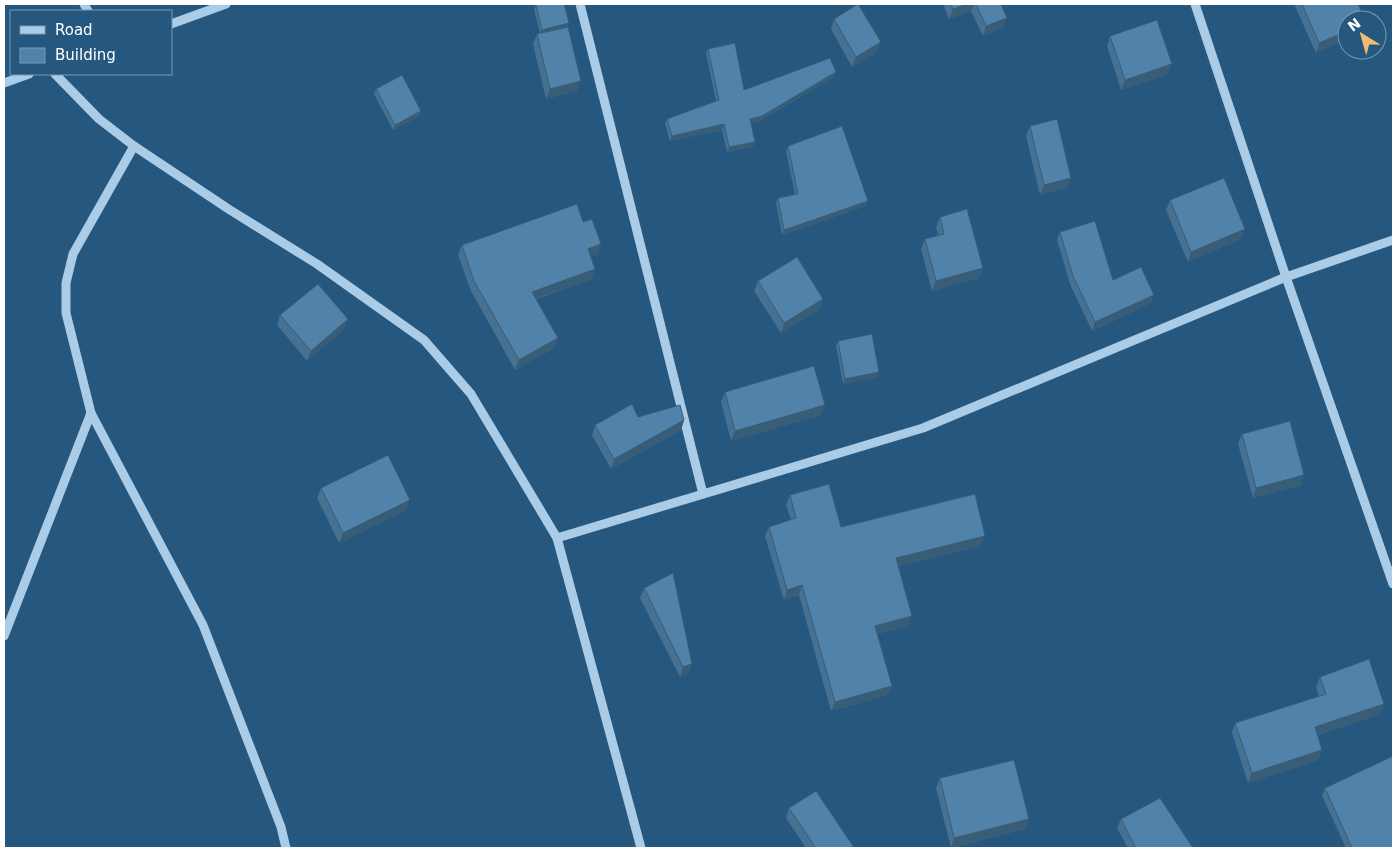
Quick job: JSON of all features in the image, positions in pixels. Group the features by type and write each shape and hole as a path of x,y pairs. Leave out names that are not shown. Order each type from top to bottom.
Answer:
{"street":[{"path":"172,24 226,4"},
{"path":"580,4 703,494"},
{"path":"1195,4 1286,277 1393,584"},
{"path":"4,83 26,75"},
{"path":"56,75 99,119 134,146 316,264 424,340 471,394 558,538 642,848"},
{"path":"134,146 73,254 66,283 66,313 91,412 203,625 281,827 286,848"},
{"path":"558,538 923,428 1286,277 1393,240"},
{"path":"4,636 91,412"}],"building":[{"path":"537,4 564,4 569,23 542,30"},
{"path":"858,4 881,42 856,57 834,19"},
{"path":"951,4 967,4 953,9"},
{"path":"976,4 1001,4 1007,18 986,26"},
{"path":"1302,4 1358,4 1361,10 1337,10 1337,35 1319,43"},
{"path":"1157,20 1172,64 1125,80 1110,36"},
{"path":"568,27 581,81 550,89 537,34"},
{"path":"735,43 744,90 830,58 836,72 762,116 750,119 755,142 729,147 724,124 672,136 667,119 719,100 708,49"},
{"path":"402,75 421,111 395,125 376,89"},
{"path":"1057,119 1071,178 1044,185 1030,126"},
{"path":"842,126 868,201 784,230 778,198 798,194 788,146"},
{"path":"1224,178 1245,229 1191,252 1170,200"},
{"path":"577,204 583,222 592,219 601,244 588,249 595,269 532,292 558,338 519,360 474,281 462,245"},
{"path":"967,209 983,268 936,281 925,239 944,234 940,217"},
{"path":"1095,221 1113,280 1141,267 1154,295 1095,322 1073,276 1060,232"},
{"path":"797,257 823,299 784,323 758,281"},
{"path":"318,284 348,319 311,351 280,315"},
{"path":"872,334 879,372 845,379 838,341"},
{"path":"814,366 825,405 735,431 725,392"},
{"path":"632,404 638,417 680,405 684,420 614,459 595,425"},
{"path":"1290,421 1304,475 1256,488 1242,434"},
{"path":"388,455 410,500 343,533 321,488"},
{"path":"829,484 841,527 975,494 985,536 896,558 912,616 875,626 892,686 835,702 802,585 787,590 769,527 796,518 790,495"},
{"path":"673,573 692,664 683,667 644,588"},
{"path":"1369,659 1384,704 1315,727 1322,750 1252,773 1235,723 1326,694 1320,677"},
{"path":"1393,756 1393,848 1352,848 1325,788"},
{"path":"1014,760 1029,819 954,838 940,778"},
{"path":"816,791 853,846 849,848 816,848 789,808"},
{"path":"1160,798 1193,848 1136,848 1121,819"}]}
